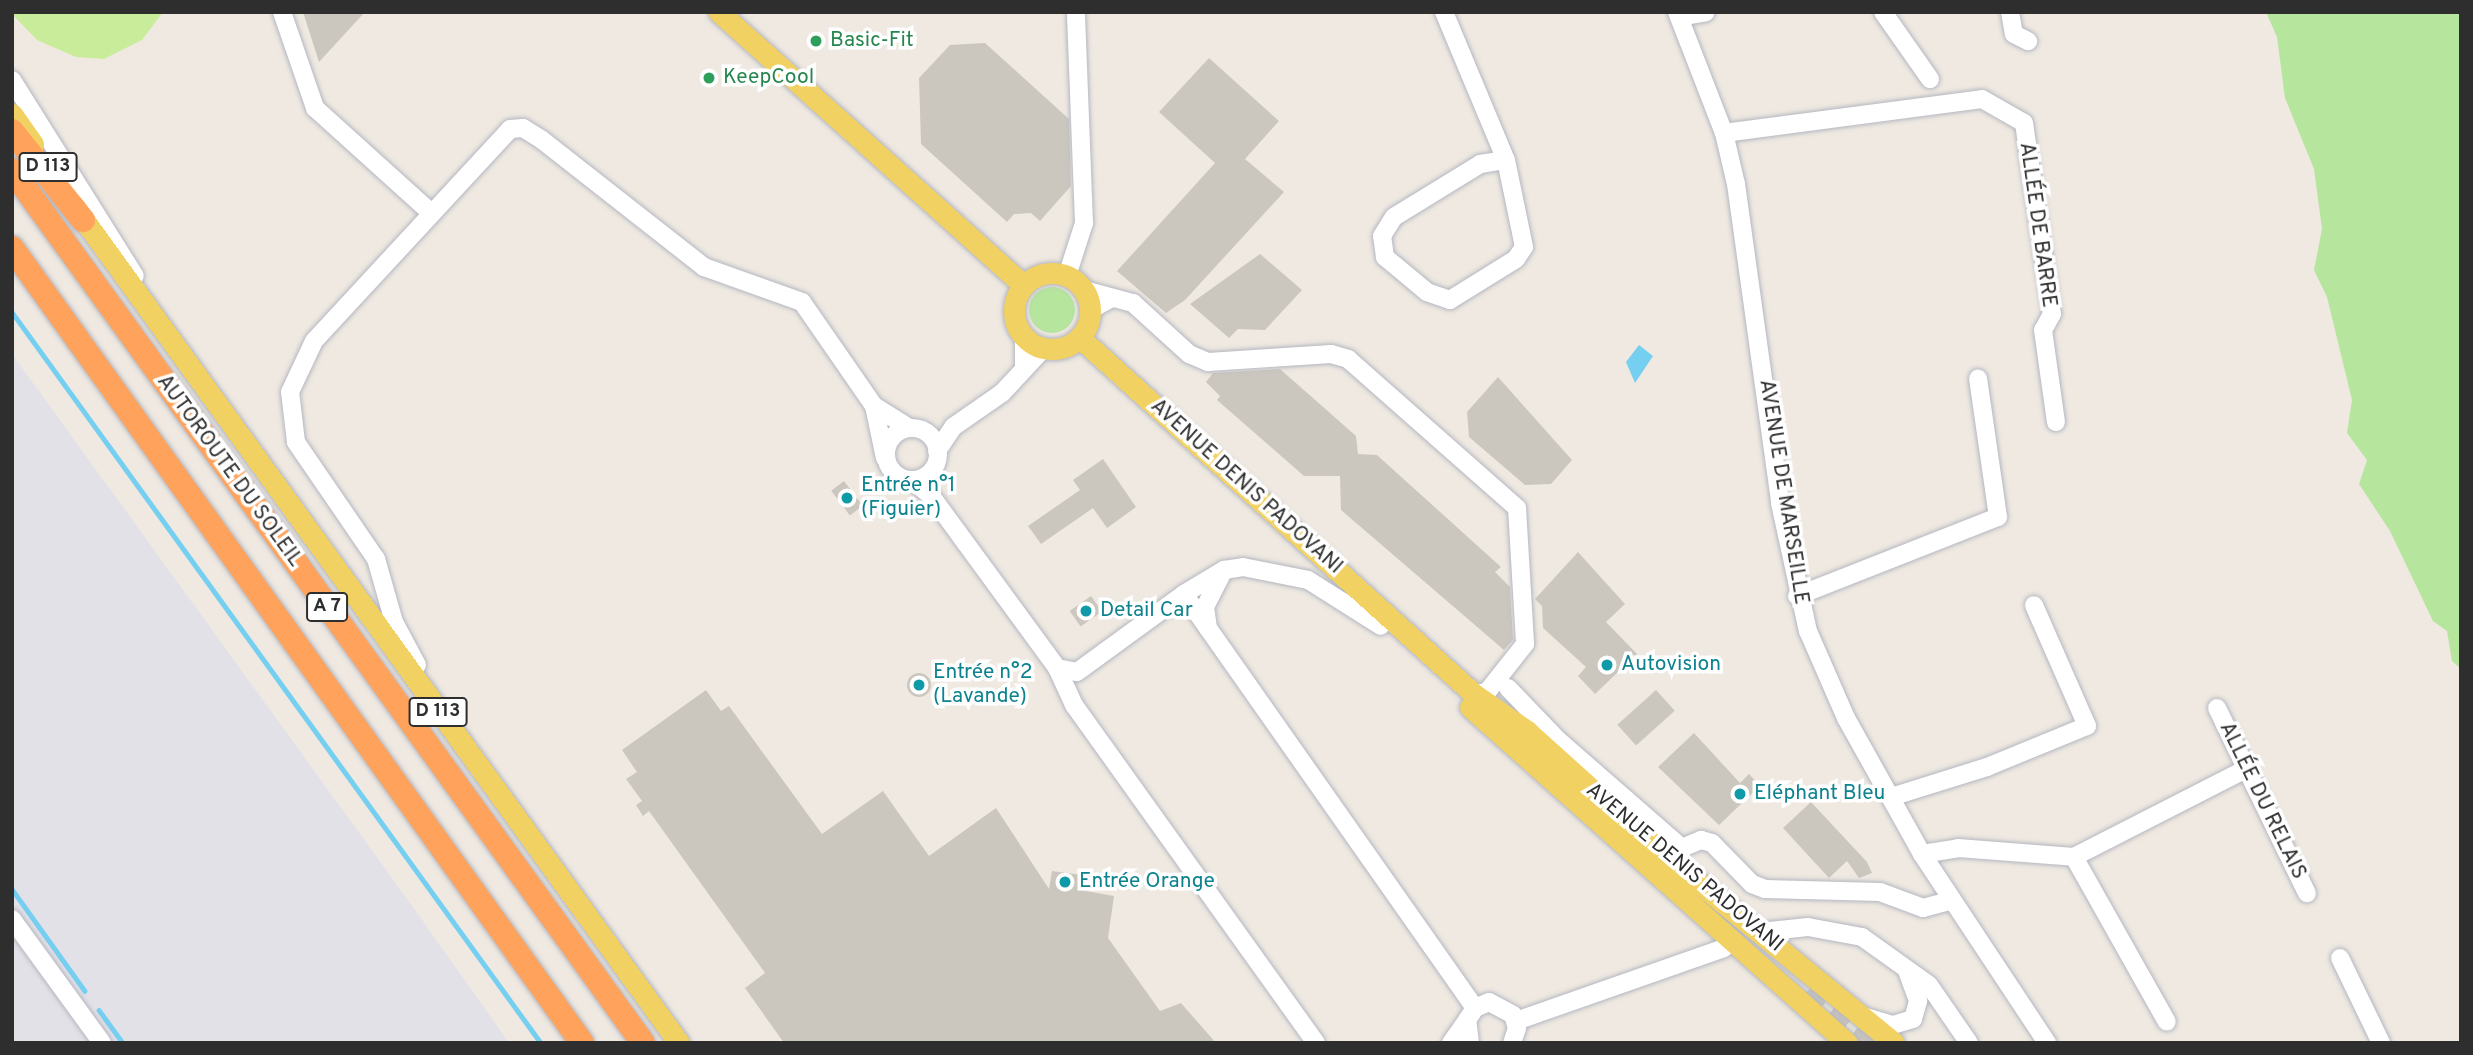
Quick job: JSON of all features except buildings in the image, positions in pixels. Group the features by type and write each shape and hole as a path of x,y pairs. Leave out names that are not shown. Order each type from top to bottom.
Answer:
{"highway":[{"path":"12,131 83,220"},
{"name":"AUTOROUTE DU SOLEIL","path":"12,170 643,1043"},
{"name":"A 7","path":"12,248 583,1043"}],"main road":[{"path":"719,12 1023,285"},
{"path":"732,12 784,68"},
{"name":"D 113","path":"12,114 83,220 679,1043"},
{"path":"1043,273 1067,276 1087,300 1079,337 1044,348 1024,337 1014,306 1023,285 1043,273"},
{"name":"AVENUE DENIS PADOVANI","path":"1079,337 1474,694 1527,731 1894,1043"},
{"name":"AVENUE DENIS PADOVANI","path":"1381,626 1609,827 1636,858 1847,1043"},
{"name":"AVENUE DENIS PADOVANI","path":"1474,694 1506,735"},
{"path":"1609,827 1808,990 1678,858"}],"street":[{"path":"282,12 315,108 429,211"},
{"path":"1067,276 1084,223 1076,12"},
{"path":"1444,12 1506,160 1523,233 1516,259 1450,300 1427,292 1385,257 1382,236 1394,217 1480,164 1506,160"},
{"path":"1678,15 1706,12"},
{"path":"1883,12 1930,79"},
{"path":"2010,12 2014,34 2028,41"},
{"name":"AVENUE DE MARSEILLE","path":"1678,15 1724,133 1797,596 1820,663 1922,854 2047,1043"},
{"path":"12,80 199,380"},
{"name":"ALLÉE DE BARRE","path":"1724,133 1982,99 2024,123 2052,314 2043,330 2056,422"},
{"path":"521,826 402,642 376,559 296,443 291,414 300,362 314,341 499,136 523,128 719,275 790,295 811,310 874,407 888,467 912,480 932,497 1056,668 1074,705 1316,1043"},
{"path":"1087,300 1110,299 1133,303 1189,354 1208,362 1331,354 1348,359 1517,508 1525,638 1508,668 1487,692 1474,694"},
{"path":"1024,337 1024,365"},
{"path":"932,497 932,470 937,451 953,427 1002,393 1024,365 1044,348"},
{"path":"1797,596 1997,517 1978,378"},
{"path":"874,407 913,427 937,451"},
{"path":"888,467 888,446 913,427 953,427"},
{"path":"912,480 932,470"},
{"path":"1056,668 1077,672 1184,594 1224,570 1274,569 1308,580 1381,626"},
{"path":"1208,628 1205,607 1224,570"},
{"path":"1184,594 1471,1014 1470,1043"},
{"path":"1891,797 1987,767 2087,726 2034,605"},
{"path":"1508,668 1508,688 1515,716 1527,731"},
{"path":"1508,688 1678,858 1701,840 1712,843 1752,884 1765,889 1880,892 1923,908 1952,900"},
{"name":"ALLÉE DU RELAIS","path":"2217,708 2307,893"},
{"path":"1922,854 1958,848 2074,857 2246,769"},
{"path":"2074,857 2167,1022"},
{"path":"12,919 102,1043"},
{"path":"1770,932 1808,927 1845,932 1905,967 1929,985 1969,1039"},
{"path":"1451,1043 1471,1014 1497,1003 1515,1035 1724,948"},
{"path":"2340,958 2381,1043"},
{"path":"1860,1015 1893,1025 1913,1018 1918,1001 1905,967"}],"shaded area":[{"path":"12,354 418,914 509,1043 12,1043"}],"green space":[{"path":"163,12 142,40 104,59 76,57 37,40 12,14"},
{"path":"2266,12 2461,12 2461,669 2452,661 2447,631 2433,621 2390,531 2359,484 2367,460 2347,433 2352,400 2327,297 2314,270 2322,229 2314,169 2285,98 2277,37"},
{"path":"1052,287 1069,293 1075,310 1069,327 1052,333 1035,327 1029,310 1035,293"}],"water":[{"path":"1639,345 1653,356 1635,383 1626,362"}],"waterway":[{"path":"12,312 541,1043"},
{"path":"12,889 85,991"},
{"path":"99,1010 123,1043"}],"tunnel":[{"path":"1808,990 1870,1043"}],"place":[{"name":"Basic-Fit","path":"816,41"},
{"name":"KeepCool","path":"709,78"},
{"name":"Entrée n°1 (Figuier)","path":"847,498"},
{"name":"Detail Car","path":"1086,611"},
{"name":"Autovision","path":"1607,665"},
{"name":"Entrée n°2 (Lavande)","path":"919,685"},
{"name":"Eléphant Bleu","path":"1740,794"},
{"name":"Entrée Orange","path":"1065,882"}]}
